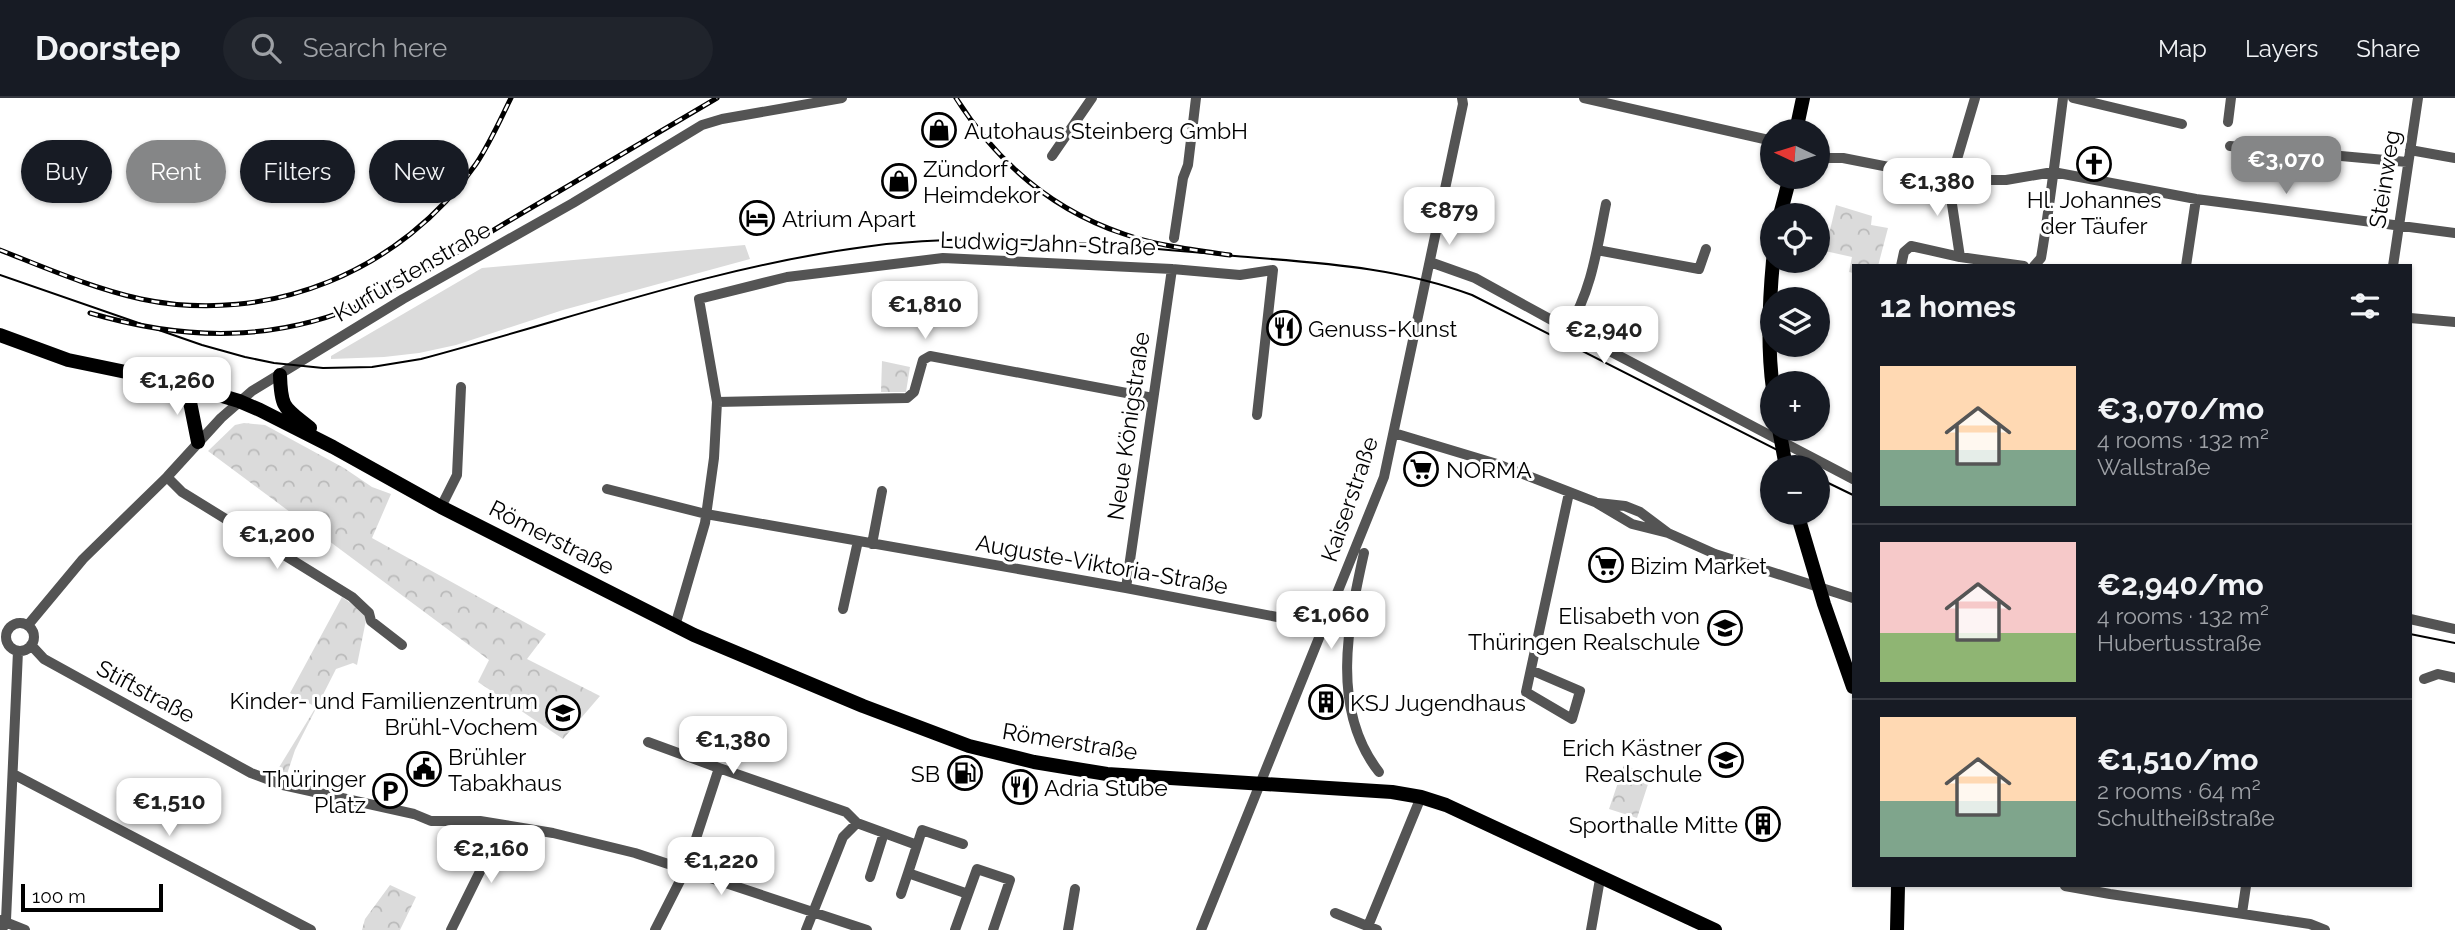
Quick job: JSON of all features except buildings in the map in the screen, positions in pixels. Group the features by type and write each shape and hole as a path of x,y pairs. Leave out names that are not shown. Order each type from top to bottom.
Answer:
{"main road":[{"path":"1799,119 1803,98"},
{"path":"1770,371 1769,326 1772,273"},
{"name":"Römerstraße","path":"0,325 123,370"},
{"name":"Römerstraße","path":"0,335 68,360 179,383 239,401 675,626 948,739 991,753 1107,774 1260,782 1392,792 1421,797 1446,805 1715,930"},
{"path":"280,374 281,400 286,410 332,447"},
{"path":"179,383 194,413 198,442"},
{"path":"1801,525 1852,684"},
{"path":"1897,930 1898,887"}],"street":[{"name":"Kurfürstenstraße","path":"28,625 83,559 167,477 239,401 280,374 702,125 722,119 842,98"},
{"path":"1052,156 1092,98"},
{"path":"1174,238 1183,178 1188,165 1196,98"},
{"path":"1584,98 1760,138"},
{"path":"1959,257 1950,191 1952,176 1976,98"},
{"path":"2036,264 2040,258 2052,194 2063,98"},
{"path":"2073,98 2182,124"},
{"path":"2228,122 2231,98"},
{"name":"Steinweg","path":"2393,264 2418,98"},
{"name":"Kaiserstraße","path":"1201,930 1384,477 1464,100"},
{"path":"2234,146 2407,162"},
{"path":"2410,150 2455,158"},
{"path":"1830,158 1980,180 2006,180 2053,172 2194,197 2373,224 2455,233"},
{"path":"2186,264 2194,197"},
{"path":"1568,330 1582,307 1606,204"},
{"path":"1901,264 1904,252 1911,246 1959,257 2010,264"},
{"path":"1597,250 1699,269 1706,249"},
{"name":"Ludwig-Jahn-Straße","path":"717,402 699,299 787,276 943,258 1172,269 1240,275 1273,270 1257,415"},
{"path":"1430,262 1475,278 1568,330 1852,478"},
{"name":"Neue Königstraße","path":"1126,589 1172,269"},
{"path":"2412,318 2455,322"},
{"path":"675,626 706,514 714,458 717,402 907,398 914,392 923,360 930,356 1153,398"},
{"path":"441,507 457,475 461,387"},
{"path":"1394,433 1497,464 1595,502 1632,524 1668,533 1715,554 1852,598"},
{"path":"167,477 182,492 352,597 369,612 371,621 402,645"},
{"name":"Auguste-Viktoria-Straße","path":"607,489 706,514 1324,626"},
{"path":"872,544 882,492"},
{"path":"1531,670 1580,691 1572,719 1526,692 1569,493"},
{"path":"844,609 858,541"},
{"path":"1364,553 1350,613 1347,645 1349,697 1360,738 1379,772"},
{"path":"1332,607 1350,613"},
{"path":"0,618 9,629"},
{"path":"2412,619 2455,629"},
{"path":"15,624 28,625 34,636 31,645 18,651 9,645 7,634 15,624"},
{"name":"Stiftstraße","path":"31,645 44,659 251,773 283,785 414,814 431,821 480,821 502,827"},
{"path":"18,651 3,923 25,930"},
{"path":"2424,679 2438,674 2455,678"},
{"path":"648,742 846,812 857,823 917,845"},
{"path":"655,930 686,869 719,768"},
{"path":"13,774 311,930"},
{"path":"1335,912 1372,928 1421,797"},
{"path":"806,930 843,837 857,823"},
{"path":"451,930 502,827 583,840 686,869 867,930"},
{"path":"901,894 922,830 963,845"},
{"path":"870,877 884,833"},
{"path":"955,930 977,869 1010,880 993,930"},
{"path":"908,873 968,894"},
{"path":"1591,930 1600,878"},
{"path":"2070,887 2310,924 2325,930"},
{"path":"2242,913 2246,887"},
{"path":"1068,930 1074,889"}],"green space":[{"path":"1836,205 1872,216 1871,225 1888,228 1879,264 1852,264 1852,273 1849,272 1852,257 1830,252 1830,230"},
{"path":"745,245 750,259 563,310 456,345 384,357 331,359 331,356 482,268"},
{"path":"882,361 910,367 906,392 881,392"},
{"path":"235,425 265,425 344,468 372,487 391,494 372,538 546,634 527,659 600,696 563,739 478,682 489,660 208,451"},
{"path":"342,597 367,615 357,665 353,663 336,669 295,750 286,777 275,774 316,707 290,693"},
{"path":"1624,765 1651,775 1637,818 1609,809"},
{"path":"390,885 416,897 400,930 362,930 365,919"}],"tram line":[{"path":"0,275 202,345 274,363 323,368 372,367 421,359 752,267 864,247 910,242 1003,239 1050,241 1325,264 1414,278 1472,295 1787,455"},
{"path":"1830,484 1852,495"},
{"path":"2412,634 2455,643"}],"railway":[{"path":"0,250 52,271 141,299 189,305 237,304 284,296 329,282 371,261 410,234 446,202 476,164 511,98"},
{"path":"90,313 161,329 196,333 265,331 334,315 369,301 422,273 717,98"},
{"path":"956,98 989,142 1008,162 1028,181 1073,211 1098,224 1137,238 1230,255"}],"place":[{"name":"Autohaus Steinberg GmbH","path":"939,130"},
{"name":"Hl. Johannes der Täufer","path":"2094,164"},
{"name":"Zündorf Heimdekor","path":"899,181"},
{"name":"Atrium Apart","path":"757,218"},
{"name":"Genuss-Kunst","path":"1284,328"},
{"name":"NORMA","path":"1421,469"},
{"name":"Bizim Market","path":"1606,565"},
{"name":"Elisabeth von Thüringen Realschule","path":"1725,628"},
{"name":"KSJ Jugendhaus","path":"1326,702"},
{"name":"Kinder- und Familienzentrum Brühl-Vochem","path":"563,713"},
{"name":"Erich Kästner Realschule","path":"1726,760"},
{"name":"Brühler Tabakhaus","path":"424,769"},
{"name":"SB","path":"965,773"},
{"name":"Adria Stube","path":"1020,787"},
{"name":"Thüringer Platz","path":"390,791"},
{"name":"Sporthalle Mitte","path":"1763,824"}]}
